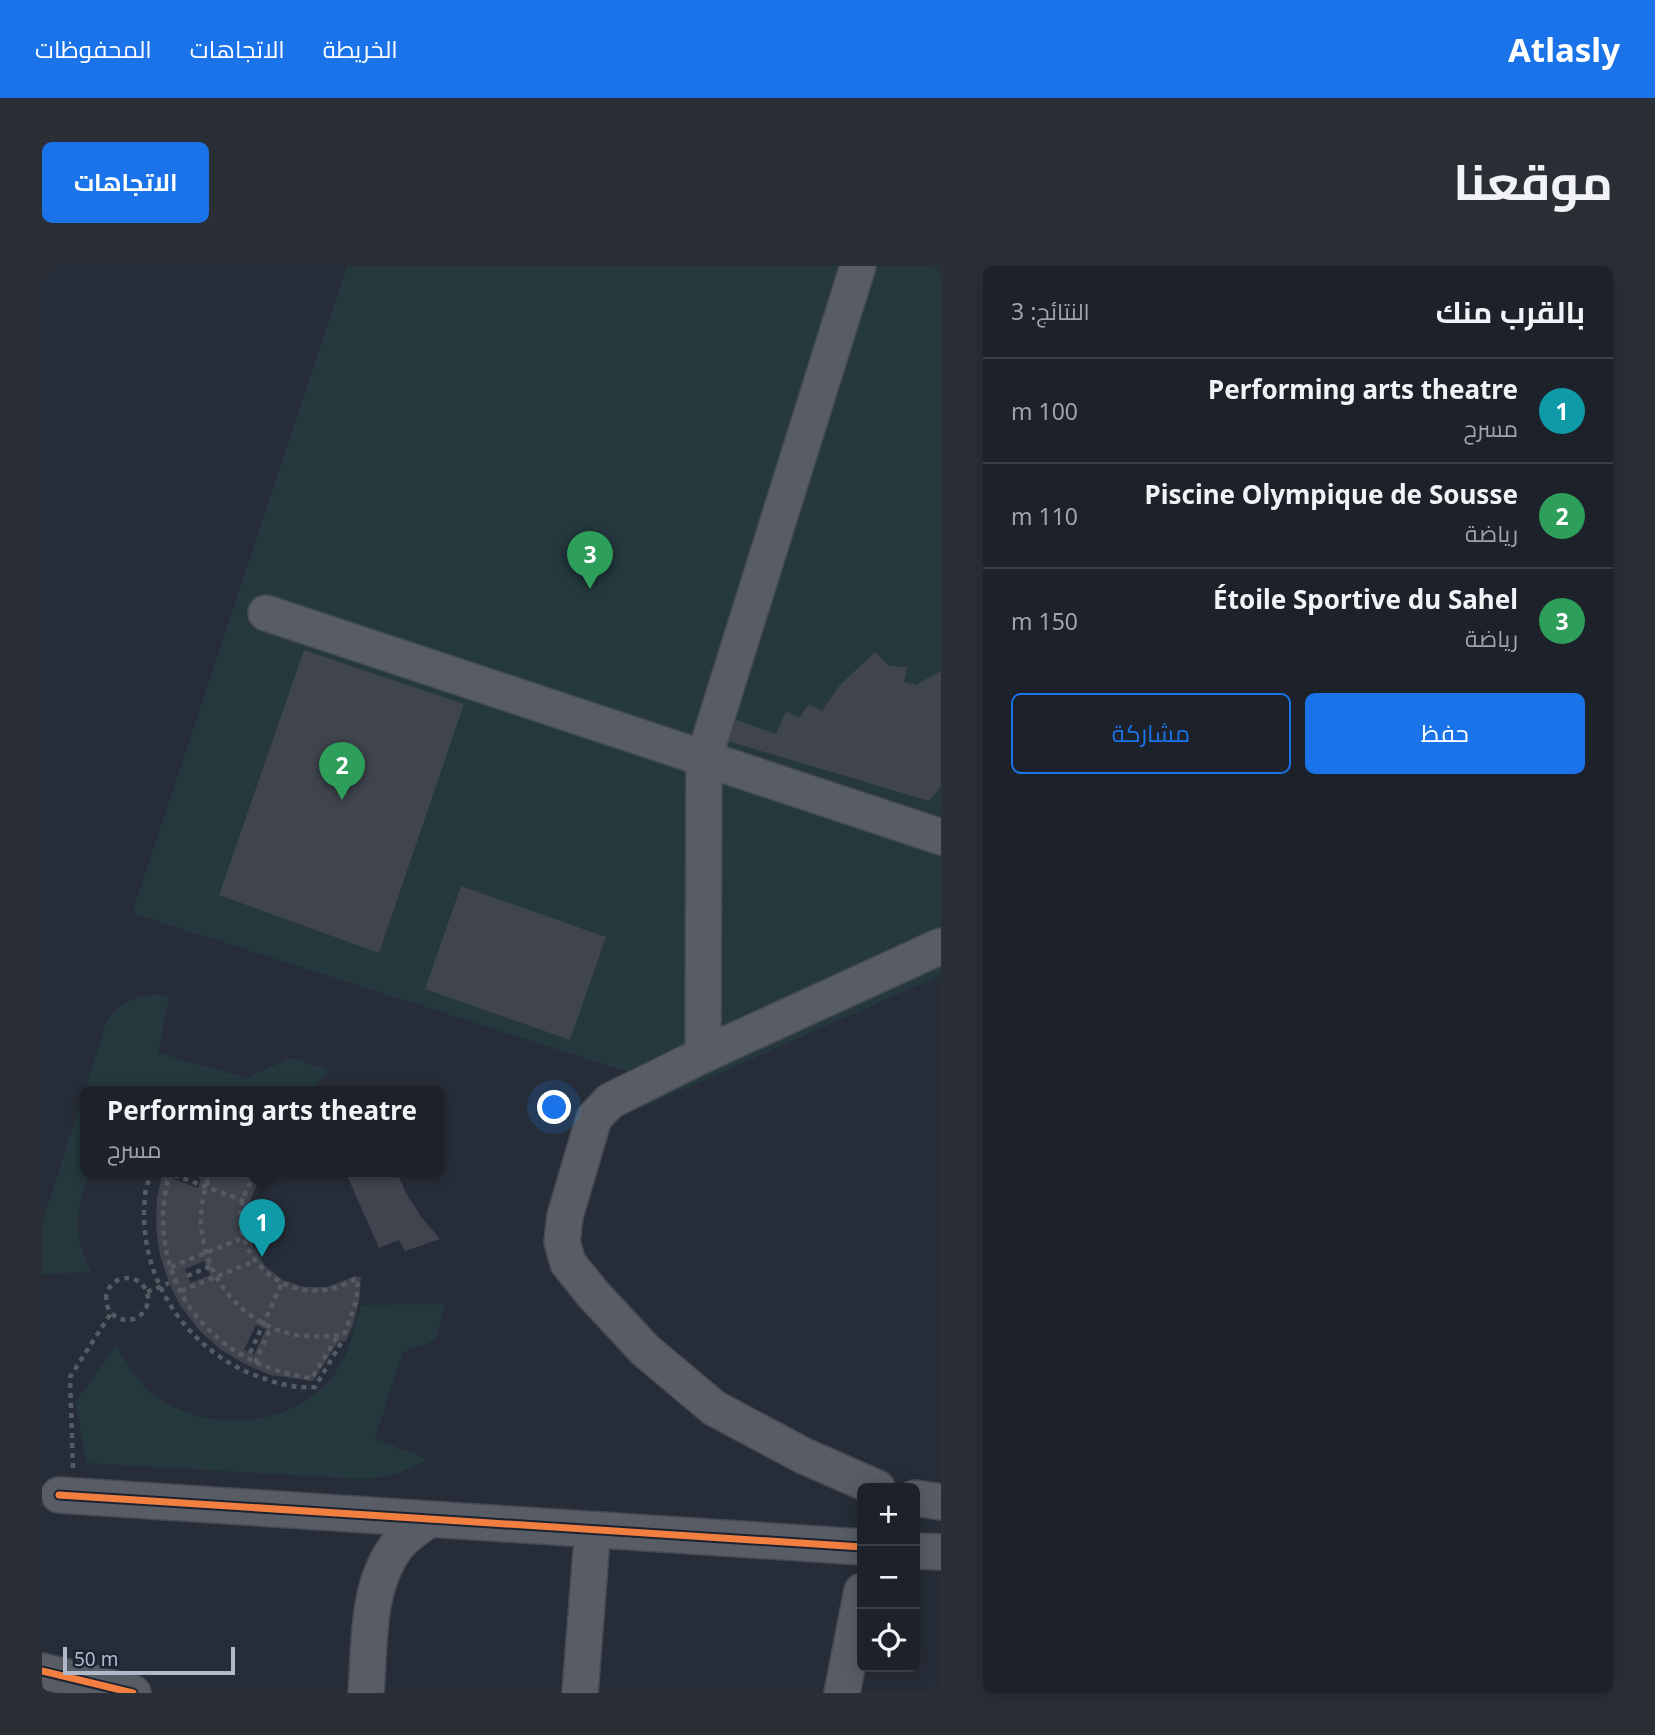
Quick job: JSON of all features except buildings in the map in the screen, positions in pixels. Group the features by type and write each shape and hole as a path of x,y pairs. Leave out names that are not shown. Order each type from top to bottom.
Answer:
{"street":[{"path":"703,1055 704,758 858,266"},
{"path":"266,613 941,837"},
{"path":"866,1483 804,1456 714,1408 645,1350 568,1263 562,1242 565,1216 594,1118 610,1101 703,1055 941,946"},
{"path":"54,1494 857,1547"},
{"path":"920,1499 941,1502"},
{"path":"366,1693 375,1590 380,1573 398,1544 429,1519"},
{"path":"920,1550 941,1552"},
{"path":"580,1693 591,1552"},
{"path":"842,1693 858,1609"},
{"path":"42,1671 94,1688 133,1693"}],"path":[{"path":"150,1177 145,1197 147,1247 160,1286 171,1307 193,1335 226,1362 243,1367 269,1381 305,1388 315,1387 341,1343"},
{"path":"171,1177 163,1212 164,1237 171,1267 181,1291 207,1329 226,1347 275,1371 312,1378 338,1335"},
{"path":"182,1177 244,1201"},
{"path":"206,1177 209,1178 201,1214 206,1253 216,1277 230,1298 244,1311 271,1327 309,1337 344,1335 356,1302 358,1280 355,1279 341,1288 316,1292 292,1288 272,1278 255,1261 244,1237 242,1220 244,1201 254,1177"},
{"path":"171,1267 244,1237"},
{"path":"181,1291 255,1261"},
{"path":"187,1276 211,1266"},
{"path":"126,1278 140,1282 147,1292 146,1309 136,1319 122,1320 111,1314 105,1301 113,1283 126,1278"},
{"path":"147,1292 169,1283"},
{"path":"250,1353 282,1283"},
{"path":"54,1494 70,1377 111,1314"},
{"path":"255,1363 271,1327"}],"shaded area":[{"path":"347,266 941,266 941,975 644,1107 628,1072 132,913"},
{"path":"153,994 169,996 158,1053 247,1078 291,1058 328,1070 315,1086 86,1086 107,1020 117,1009 139,997"},
{"path":"80,1105 80,1177 88,1177 78,1222 81,1245 91,1272 42,1274 42,1224"},
{"path":"445,1304 436,1340 403,1352 375,1439 428,1459 411,1468 386,1476 359,1479 86,1463 76,1401 116,1346 143,1385 164,1402 185,1412 208,1418 231,1421 255,1419 299,1405 318,1392 334,1375 347,1350 361,1305"}],"cycle path":[{"path":"59,1495 857,1547"},
{"path":"42,1671 133,1693"}],"place":[{"name":"Étoile Sportive du Sahel","path":"590,589"},
{"name":"Piscine Olympique de Sousse","path":"342,800"},
{"name":"Performing arts theatre","path":"262,1257"}]}
